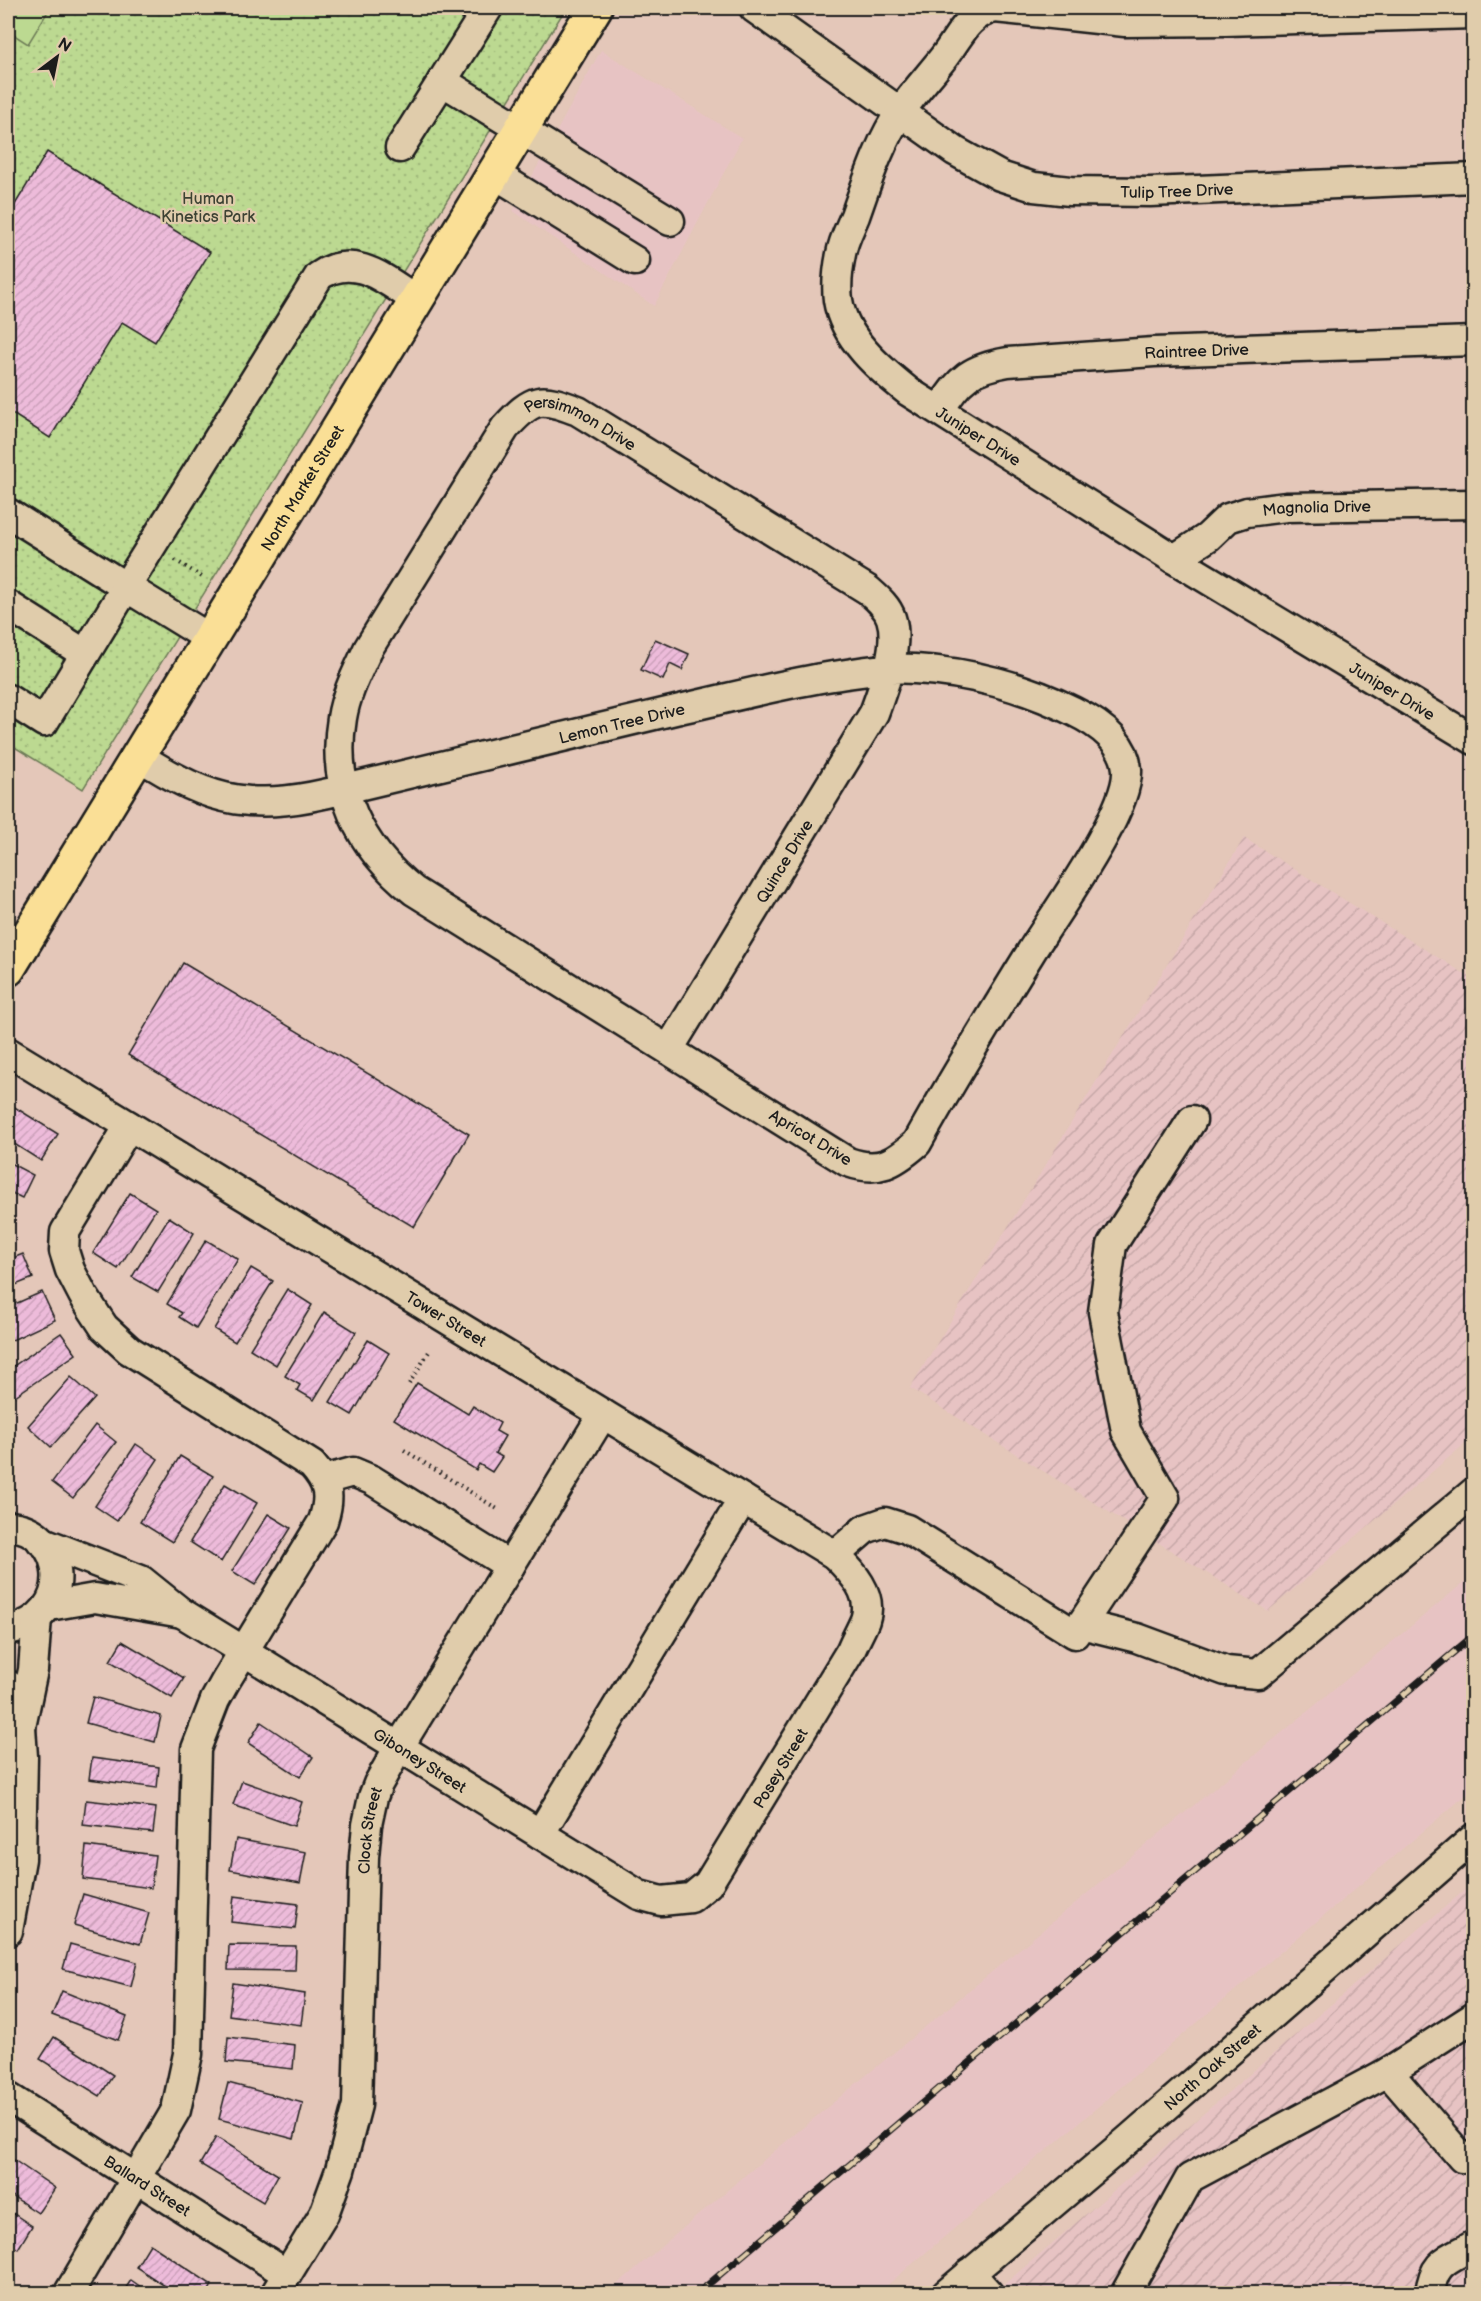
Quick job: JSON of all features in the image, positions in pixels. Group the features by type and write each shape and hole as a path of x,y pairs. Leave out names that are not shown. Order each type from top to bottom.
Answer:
{"main road":[{"name":"North Market Street","path":"8,969 208,638 595,8"}],"street":[{"path":"400,148 488,8"},
{"path":"754,8 900,112"},
{"path":"995,8 1125,22 1473,14"},
{"name":"Juniper Drive","path":"995,8 982,11 969,21 945,56 900,112 874,165 841,252 837,283 844,319 859,344 882,370 909,392 1062,490 1473,740"},
{"path":"442,81 670,221"},
{"name":"Tulip Tree Drive","path":"900,112 955,151 1000,176 1034,187 1070,191 1150,192 1473,178"},
{"path":"493,174 635,261"},
{"path":"8,699 44,723 319,276 331,267 347,265 365,269 416,299"},
{"name":"Raintree Drive","path":"940,410 951,391 966,376 985,366 1008,362 1154,352 1473,341"},
{"name":"Persimmon Drive","path":"345,789 340,757 342,718 351,687 369,649 506,428 524,407 538,401 554,401 578,411 868,590 884,605 892,619 893,642 887,669"},
{"name":"Magnolia Drive","path":"1174,559 1208,537 1228,518 1247,512 1286,507 1473,504"},
{"path":"8,513 208,638"},
{"path":"8,605 85,654"},
{"name":"Lemon Tree Drive","path":"137,755 168,775 208,794 240,801 273,803 345,789 790,683 887,669 916,669 1013,687 1053,701 1087,718 1109,733"},
{"name":"Quince Drive","path":"669,1049 874,713 887,669"},
{"name":"Apricot Drive","path":"345,789 355,822 374,852 391,873 414,891 848,1162 862,1167 883,1166 899,1158 917,1143 1031,952 1110,826 1124,789 1127,769 1122,751 1109,733"},
{"name":"Tower Street","path":"8,1052 836,1555 856,1576 867,1602"},
{"path":"836,1555 865,1529 885,1522 907,1529 1075,1634 1165,1498 1126,1431 1103,1311 1112,1245 1192,1120"},
{"path":"68,2294 176,2110 188,2054 196,1749 215,1700 323,1521 328,1506 324,1480 305,1459 129,1350 105,1327 83,1295 70,1270 64,1251 65,1232 129,1126"},
{"name":"Clock Street","path":"281,2284 324,2214 340,2170 357,2105 364,1857 373,1797 399,1747 603,1414"},
{"path":"324,1480 353,1472 372,1480 510,1566"},
{"path":"1082,1624 1137,1638 1226,1671 1258,1674 1473,1492"},
{"path":"540,1834 743,1499"},
{"name":"Giboney Street","path":"9,1523 27,1531 41,1541 141,1580 182,1613 243,1651 639,1895 661,1901"},
{"path":"21,1727 43,1612 56,1589 56,1572 51,1555 41,1541"},
{"name":"Giboney Street","path":"8,1630 22,1627 43,1612 95,1599 182,1613"},
{"name":"Posey Street","path":"661,1901 691,1898 708,1884 851,1650 866,1618 867,1602"},
{"path":"8,1686 21,1727 23,1757 21,1859 8,1931"},
{"name":"North Oak Street","path":"946,2294 1128,2140 1473,1838"},
{"path":"1125,2294 1190,2178 1388,2072 1473,2017"},
{"path":"1388,2072 1462,2158 1473,2156"},
{"name":"Ballard Street","path":"8,2097 137,2180 281,2284"},
{"path":"1430,2294 1432,2276 1439,2265 1473,2245"},
{"path":"970,2273 989,2294"}],"path":[{"path":"152,546 205,579"},
{"path":"409,1384 430,1350"},
{"path":"404,1450 499,1509"}],"shaded area":[{"path":"601,50 742,138 654,306 513,211"},
{"path":"1244,838 1473,979 1473,1437 1268,1611 910,1388"},
{"path":"1473,1575 1473,1789 878,2293 607,2293 743,2177"},
{"path":"1473,1883 1473,2293 994,2293"}],"green space":[{"name":"Human Kinetics Park","path":"8,8 566,8 83,789 8,743"},
{"path":"8,8 50,8 28,44 8,31"}],"building":[{"path":"47,152 210,252 155,342 122,322 50,438 8,411 8,216"},
{"path":"655,639 689,654 682,670 670,664 663,680 641,670"},
{"path":"183,963 469,1134 414,1227 128,1055"},
{"path":"8,1103 58,1134 41,1161 8,1140"},
{"path":"8,1162 33,1175 22,1198 8,1191"},
{"path":"130,1193 156,1209 118,1269 93,1253"},
{"path":"169,1217 194,1233 158,1292 132,1277"},
{"path":"206,1240 238,1259 196,1328 179,1317 182,1313 167,1304"},
{"path":"23,1254 33,1278 8,1288 8,1260"},
{"path":"251,1268 273,1281 235,1342 214,1329"},
{"path":"287,1289 312,1305 276,1365 250,1349"},
{"path":"42,1292 55,1320 8,1342 8,1307"},
{"path":"324,1312 356,1332 314,1400 297,1390 300,1385 285,1376"},
{"path":"61,1333 76,1354 15,1396 8,1385 8,1370"},
{"path":"368,1340 389,1353 352,1415 330,1402"},
{"path":"71,1377 95,1398 51,1447 28,1426"},
{"path":"417,1383 468,1414 473,1406 500,1423 496,1431 505,1436 495,1453 502,1457 492,1472 479,1464 476,1470 394,1419"},
{"path":"95,1425 116,1442 73,1498 52,1482"},
{"path":"136,1444 158,1459 117,1521 95,1506"},
{"path":"180,1456 213,1476 172,1542 140,1522"},
{"path":"225,1484 257,1503 221,1562 190,1542"},
{"path":"268,1514 291,1528 255,1585 232,1571"},
{"path":"122,1641 184,1678 172,1698 110,1661"},
{"path":"93,1697 161,1716 155,1742 86,1723"},
{"path":"261,1722 313,1757 300,1777 248,1743"},
{"path":"92,1758 159,1767 157,1788 89,1779"},
{"path":"242,1781 302,1802 294,1826 233,1805"},
{"path":"86,1800 156,1808 153,1833 83,1825"},
{"path":"236,1839 306,1852 300,1883 230,1870"},
{"path":"86,1846 155,1855 151,1888 83,1879"},
{"path":"83,1894 149,1913 140,1944 74,1925"},
{"path":"234,1896 298,1904 295,1929 231,1922"},
{"path":"70,1944 137,1962 131,1987 63,1969"},
{"path":"229,1945 296,1946 295,1971 228,1970"},
{"path":"233,1983 305,1994 301,2025 229,2015"},
{"path":"62,1991 127,2017 118,2040 52,2015"},
{"path":"54,2037 113,2075 100,2096 40,2059"},
{"path":"228,2037 295,2045 293,2069 226,2062"},
{"path":"228,2083 303,2103 294,2139 219,2119"},
{"path":"216,2137 278,2175 263,2202 200,2164"},
{"path":"8,2156 55,2188 38,2213 8,2193"},
{"path":"8,2210 32,2226 18,2249 8,2242"},
{"path":"150,2244 212,2285 207,2294 177,2294 136,2267"},
{"path":"8,2260 15,2265 8,2277"},
{"path":"131,2280 151,2294 122,2294"}],"railway":[{"path":"697,2294 1474,1635"}]}
